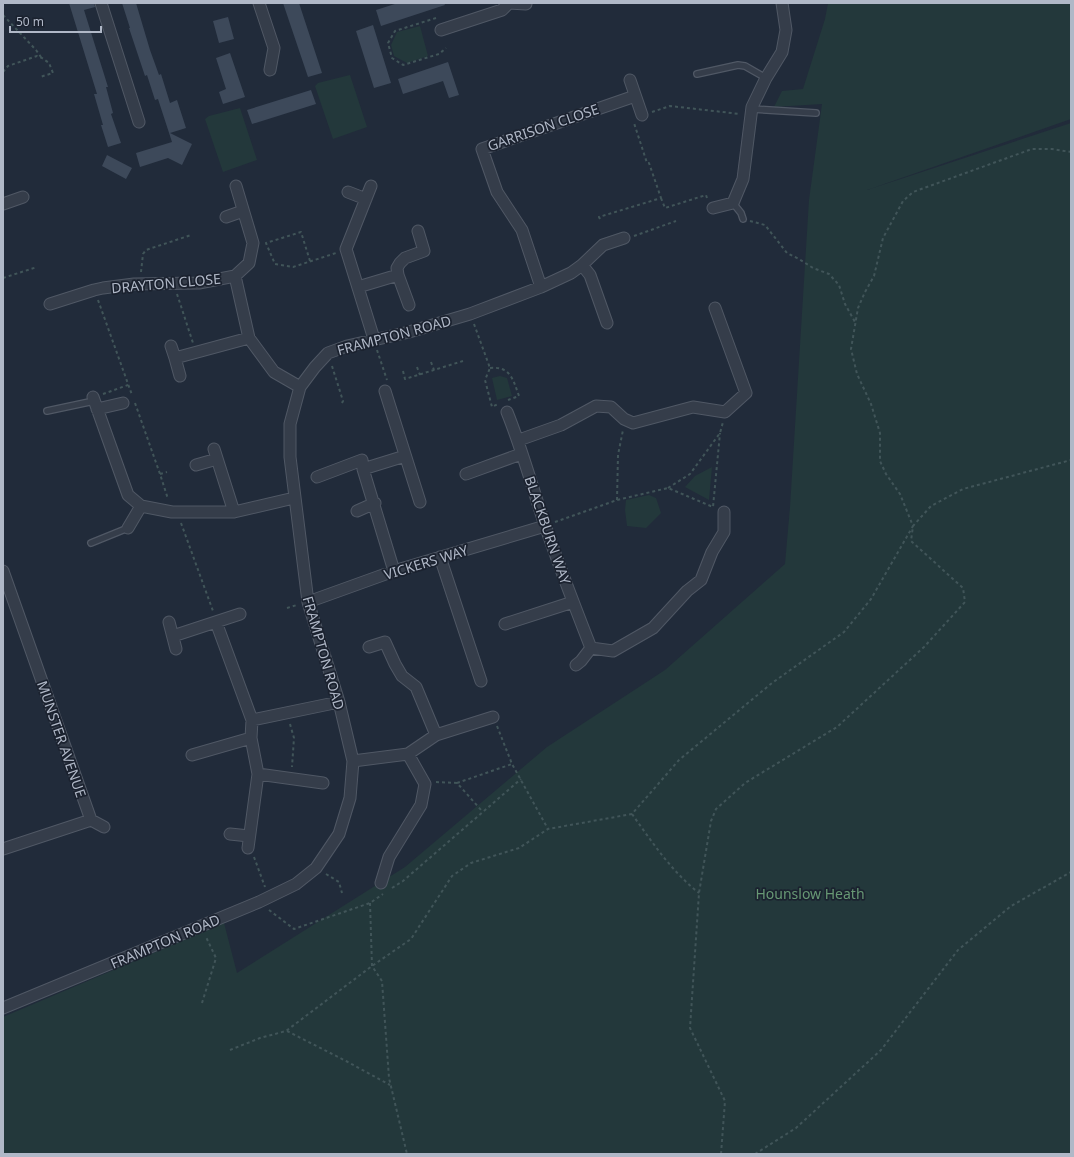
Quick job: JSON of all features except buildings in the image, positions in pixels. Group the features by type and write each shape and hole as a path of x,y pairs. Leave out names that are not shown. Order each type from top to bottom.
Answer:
{"street":[{"path":"101,3 139,122"},
{"path":"260,3 274,48 270,70"},
{"path":"441,30 502,10 509,3 526,4"},
{"path":"710,205 733,203 743,179 752,112 766,78 782,52 786,30 782,3"},
{"path":"630,80 642,115"},
{"name":"GARRISON CLOSE","path":"540,287 522,230 497,192 482,149 635,96"},
{"name":"DRAYTON CLOSE","path":"50,304 94,290 139,284 199,283 235,276 249,263 253,243 236,186"},
{"path":"371,186 346,249 374,339"},
{"path":"348,192 366,199"},
{"path":"3,204 23,197"},
{"path":"226,217 244,211"},
{"path":"409,305 398,275 397,268 400,262 406,258 424,252 418,231"},
{"path":"608,323 590,275 582,265 603,245 624,238"},
{"name":"FRAMPTON ROAD","path":"3,1008 264,900 296,884 316,868 339,834 350,798 353,761 338,702 308,602 290,457 290,424 300,387 328,353 347,346 409,332 470,314 540,287 571,273 582,265"},
{"path":"358,287 398,275"},
{"path":"235,276 249,338 274,372 300,387"},
{"path":"518,440 561,425 596,406 611,407 624,419 633,423 693,407 725,412 746,393 715,308"},
{"path":"175,358 249,338"},
{"path":"171,346 180,376"},
{"path":"385,391 420,502"},
{"path":"123,403 95,403 128,495 141,506 172,512 234,512 294,498"},
{"name":"BLACKBURN WAY","path":"507,412 518,440 521,454 545,526 591,648"},
{"path":"196,465 215,454 234,512"},
{"path":"466,474 521,454"},
{"path":"364,469 405,456"},
{"path":"317,477 362,460 394,571"},
{"path":"357,511 375,503"},
{"path":"128,528 141,506"},
{"path":"576,665 581,662 591,648 613,651 653,628 687,591 701,580 712,552 724,532 724,512"},
{"name":"VICKERS WAY","path":"308,602 394,571 545,526"},
{"path":"440,557 481,681"},
{"name":"MUNSTER AVENUE","path":"3,571 91,820"},
{"path":"505,624 573,602"},
{"path":"172,636 240,614"},
{"path":"169,622 176,649"},
{"path":"216,622 252,720 252,738 258,774 248,848"},
{"path":"370,647 385,642 394,664 402,676 416,687 436,735"},
{"path":"252,720 338,702"},
{"path":"353,761 408,754 436,735 493,717"},
{"path":"192,755 252,738"},
{"path":"381,882 389,857 421,805 425,784 408,754"},
{"path":"258,774 323,783"},
{"path":"3,849 91,820 104,827"},
{"path":"230,834 250,836"}],"lane":[{"path":"697,74 738,65 745,66 766,78"},
{"path":"752,112 816,113"},
{"path":"733,203 741,213 743,219"},
{"path":"46,411 95,403"},
{"path":"91,543 128,528"}],"path":[{"path":"3,15 42,58 49,63 53,73 40,77"},
{"path":"436,18 395,31 388,43 392,58 403,66 439,54 446,48"},
{"path":"3,72 8,66 37,56 42,58"},
{"path":"710,205 706,195 665,208 649,163 647,164 632,118 670,106 752,112"},
{"path":"721,1154 725,1101 690,1028 699,893 711,821 716,809 745,783 837,727 924,647 965,602 963,588 911,541 913,526 900,494 886,474 880,461 880,433 871,404 857,374 851,349 858,308 874,276 883,238 903,201 913,192 1032,149 1052,148 1071,152"},
{"path":"600,219 599,217 661,198"},
{"path":"743,219 765,225 787,253 813,268 829,274 839,285 845,304 855,323"},
{"path":"624,238 630,238 676,221"},
{"path":"310,261 301,232 266,243 275,264 293,267 346,249"},
{"path":"139,284 143,254 146,250 191,235"},
{"path":"3,278 37,267"},
{"path":"173,283 196,352"},
{"path":"470,314 490,368 485,380 492,407 519,396 514,380 506,369 497,367 490,368"},
{"path":"374,339 388,385 385,391"},
{"path":"328,353 343,400 341,405"},
{"path":"403,371 405,380 463,361"},
{"path":"431,362 434,370"},
{"path":"417,367 420,375"},
{"path":"95,403 102,394 128,385"},
{"path":"668,488 713,506 720,433 725,412"},
{"path":"618,500 618,455 624,419"},
{"path":"545,526 618,500 668,488 690,474 720,433"},
{"path":"230,1050 260,1038 286,1031 372,966 411,939 452,876 471,863 519,848 548,829 632,814 679,760 772,683 844,632 871,599 913,526 931,506 963,489 1071,460"},
{"path":"160,474 167,472"},
{"path":"172,512 180,518 216,622"},
{"path":"286,713 294,738 290,779"},
{"path":"493,717 512,764 548,829"},
{"path":"423,781 457,783 512,764"},
{"path":"248,848 256,859 264,900 294,930 370,903 403,881 520,779"},
{"path":"457,783 482,811"},
{"path":"632,814 652,842 686,883 699,893"},
{"path":"316,868 339,882 342,893"},
{"path":"755,1154 796,1128 881,1050 958,950 1011,906 1071,872"},
{"path":"370,903 372,966 382,981 390,1085 407,1154"},
{"path":"202,926 216,958 202,1003"},
{"path":"286,1031 390,1085"}],"green space":[{"name":"Hounslow Heath","path":"828,3 1071,3 1071,119 867,190 1071,123 1071,1154 3,1154 3,1017 224,923 237,973 405,867 547,747 665,670 785,564 790,507 809,200 822,104 774,107 782,91 803,89 825,19"},
{"path":"420,26 428,56 407,63 394,56 391,45 397,32"},
{"path":"350,75 367,127 333,139 315,86 318,83"},
{"path":"240,108 257,160 223,172 205,119 209,116"},
{"path":"500,376 507,378 512,396 497,400 492,378"},
{"path":"712,467 709,500 685,487 695,476"},
{"path":"649,495 656,498 661,513 646,528 627,526 625,510 626,500"}]}
